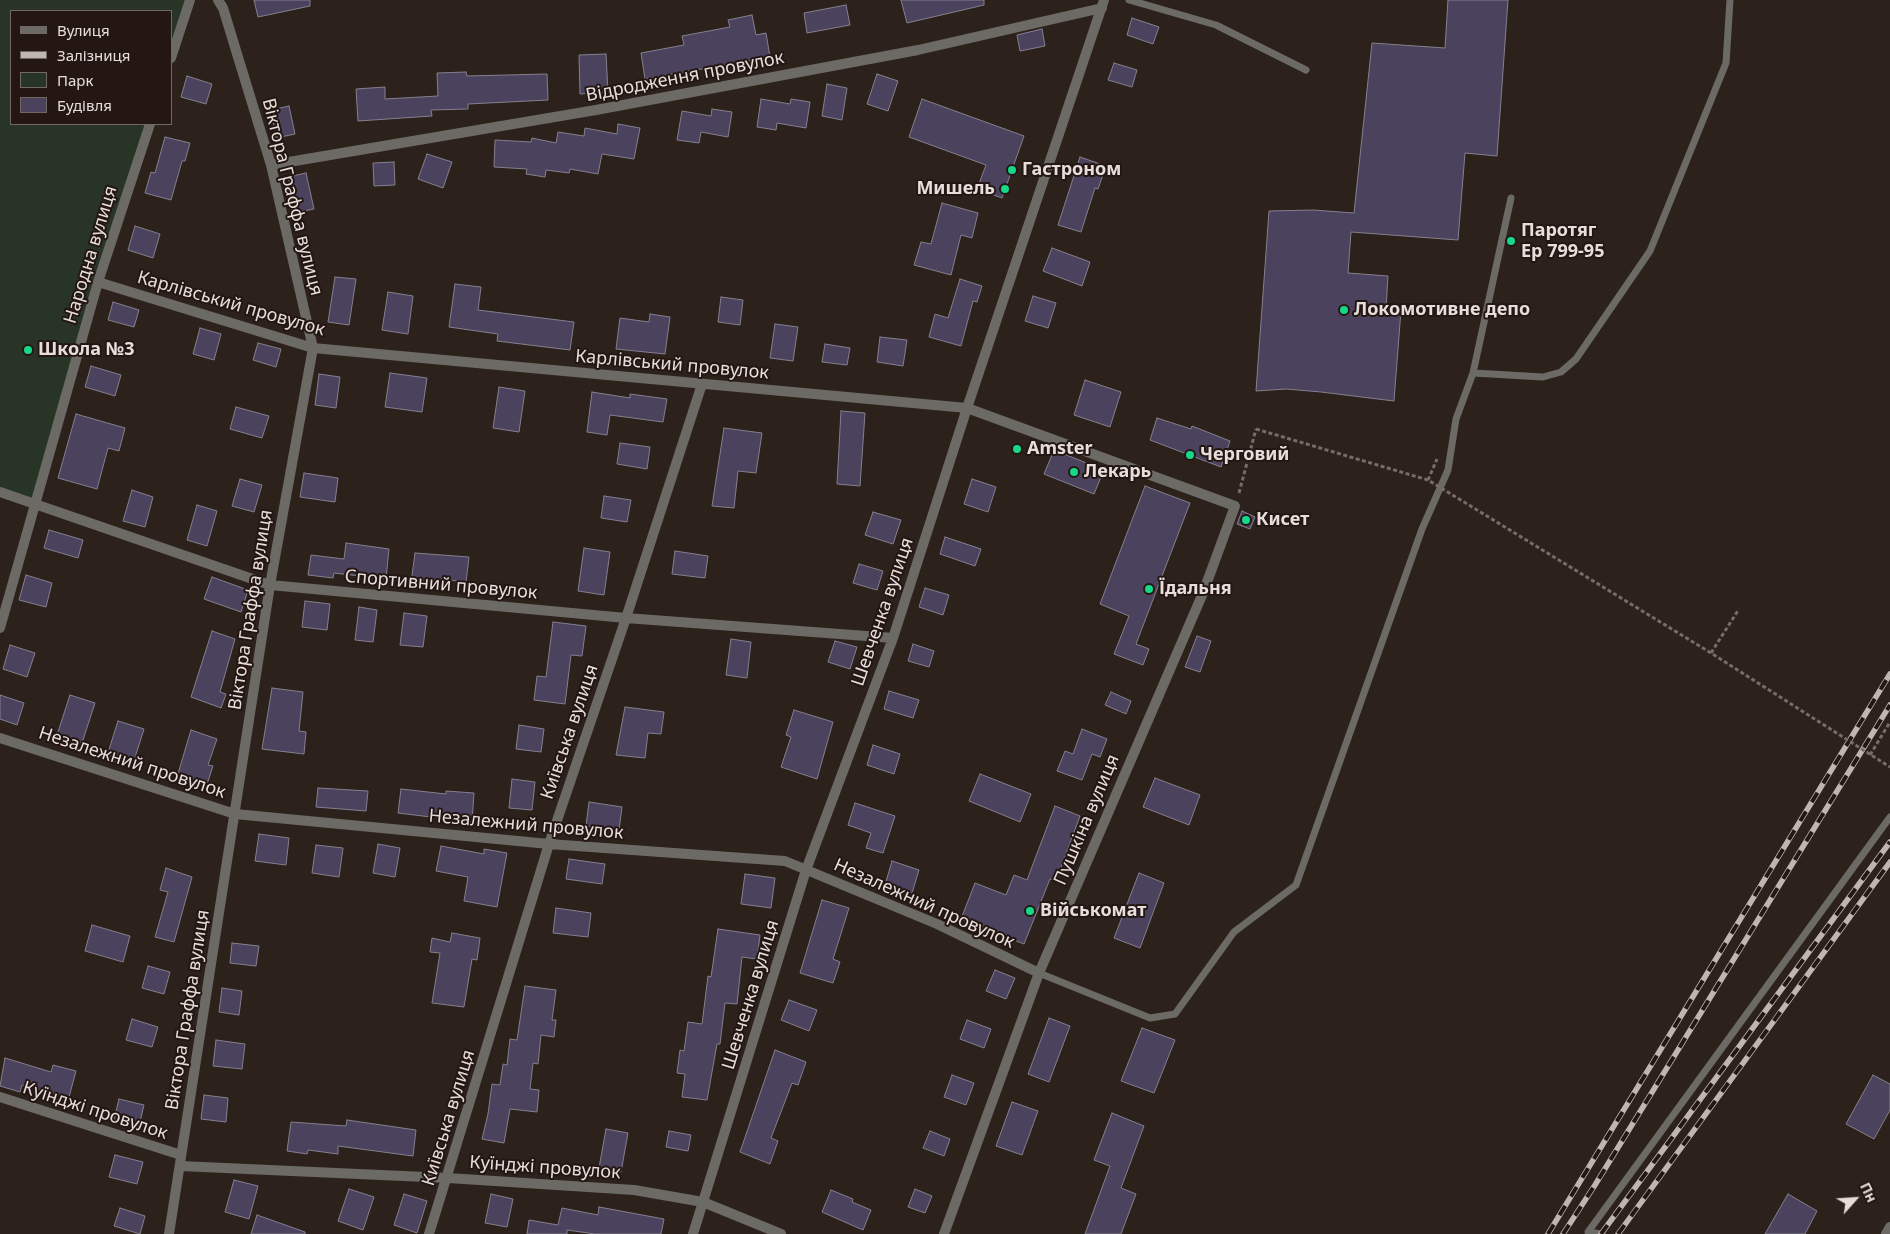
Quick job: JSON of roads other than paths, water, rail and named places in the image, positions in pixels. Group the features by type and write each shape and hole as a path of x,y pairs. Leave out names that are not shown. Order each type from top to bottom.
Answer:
{"street":[{"path":"172,55 190,0"},
{"name":"Віктора Граффа вулиця","path":"169,1234 236,814 270,585 313,348 272,165 223,8 218,0"},
{"name":"Відродження провулок","path":"272,165 596,110 898,54 1103,4"},
{"name":"Шевченка вулиця","path":"693,1234 806,870 893,638 967,408 1103,4"},
{"name":"Народна вулиця","path":"0,628 98,282 150,125"},
{"name":"Карлівський провулок","path":"98,282 313,348 967,408 1235,506"},
{"name":"Київська вулиця","path":"429,1234 448,1178 549,844 626,618 702,384"},
{"name":"Спортивний провулок","path":"0,492 270,585 626,618 893,638"},
{"name":"Пушкіна вулиця","path":"944,1234 1039,973 1203,593 1235,506"},
{"name":"Незалежний провулок","path":"0,738 236,814 549,844 785,861 937,924 1039,973"},
{"name":"Куїнджі провулок","path":"0,1097 181,1155"},
{"name":"Куїнджі провулок","path":"180,1166 448,1178 634,1190 703,1202 781,1234"},
{"path":"1886,1234 1890,1227"}],"lane":[{"path":"1128,0 1216,25 1306,70"},
{"path":"1473,373 1544,377 1561,372 1582,351 1650,251 1726,63 1730,0"},
{"path":"1039,973 1150,1018 1175,1014 1234,932 1296,885 1422,529 1448,470 1456,419 1473,373 1511,198"},
{"path":"1602,1234 1588,1232 1890,817"}],"railway":[{"path":"1548,1234 1890,674"},
{"path":"1563,1234 1890,705"},
{"path":"1601,1234 1890,842"},
{"path":"1618,1234 1890,862"}],"place":[{"name":"Гастроном","path":"1012,170"},
{"name":"Мишель","path":"1005,189"},
{"name":"Паротяг Ер 799-95","path":"1511,241"},
{"name":"Локомотивне депо","path":"1344,310"},
{"name":"Школа №3","path":"28,350"},
{"name":"Amster","path":"1017,449"},
{"name":"Черговий","path":"1190,455"},
{"name":"Лекарь","path":"1074,472"},
{"name":"Кисет","path":"1246,520"},
{"name":"Їдальня","path":"1149,589"},
{"name":"Військомат","path":"1030,911"}]}
